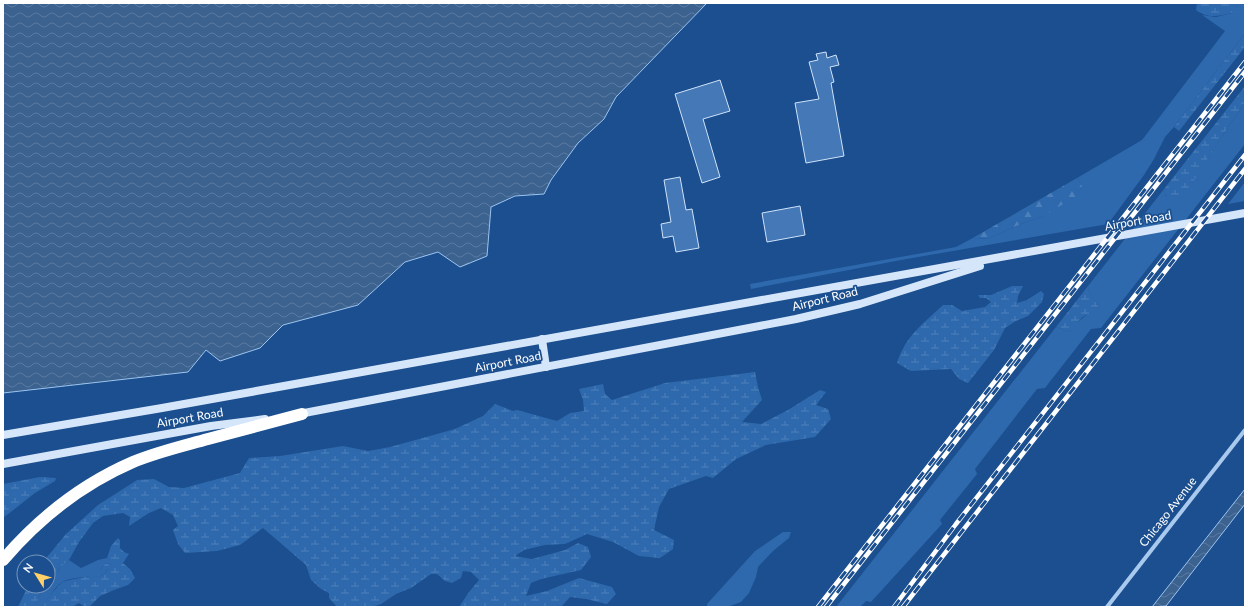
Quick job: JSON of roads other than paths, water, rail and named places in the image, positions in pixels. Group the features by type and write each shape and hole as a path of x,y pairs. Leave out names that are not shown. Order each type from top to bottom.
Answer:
{"highway":[{"path":"3,560 37,524 58,507 82,490 116,470 144,458 176,448 302,414"}],"main road":[{"name":"Airport Road","path":"3,434 162,408 1243,214"},
{"name":"Airport Road","path":"3,464 211,426 302,414 796,319 860,304 1012,256"},
{"path":"542,339 546,367"}],"street":[{"name":"Chicago Avenue","path":"1107,607 1245,430"}],"water":[{"path":"3,3 707,3 616,97 604,119 578,143 551,180 544,194 515,196 491,207 487,256 460,267 438,252 405,262 358,305 283,325 260,348 220,361 206,350 188,372 3,393"},
{"path":"1245,489 1245,504 1166,606 1152,607"}],"railway":[{"path":"818,607 1245,62"},
{"path":"826,607 1245,72"},
{"path":"894,607 956,524 1245,155"},
{"path":"903,607 1245,169"}]}
